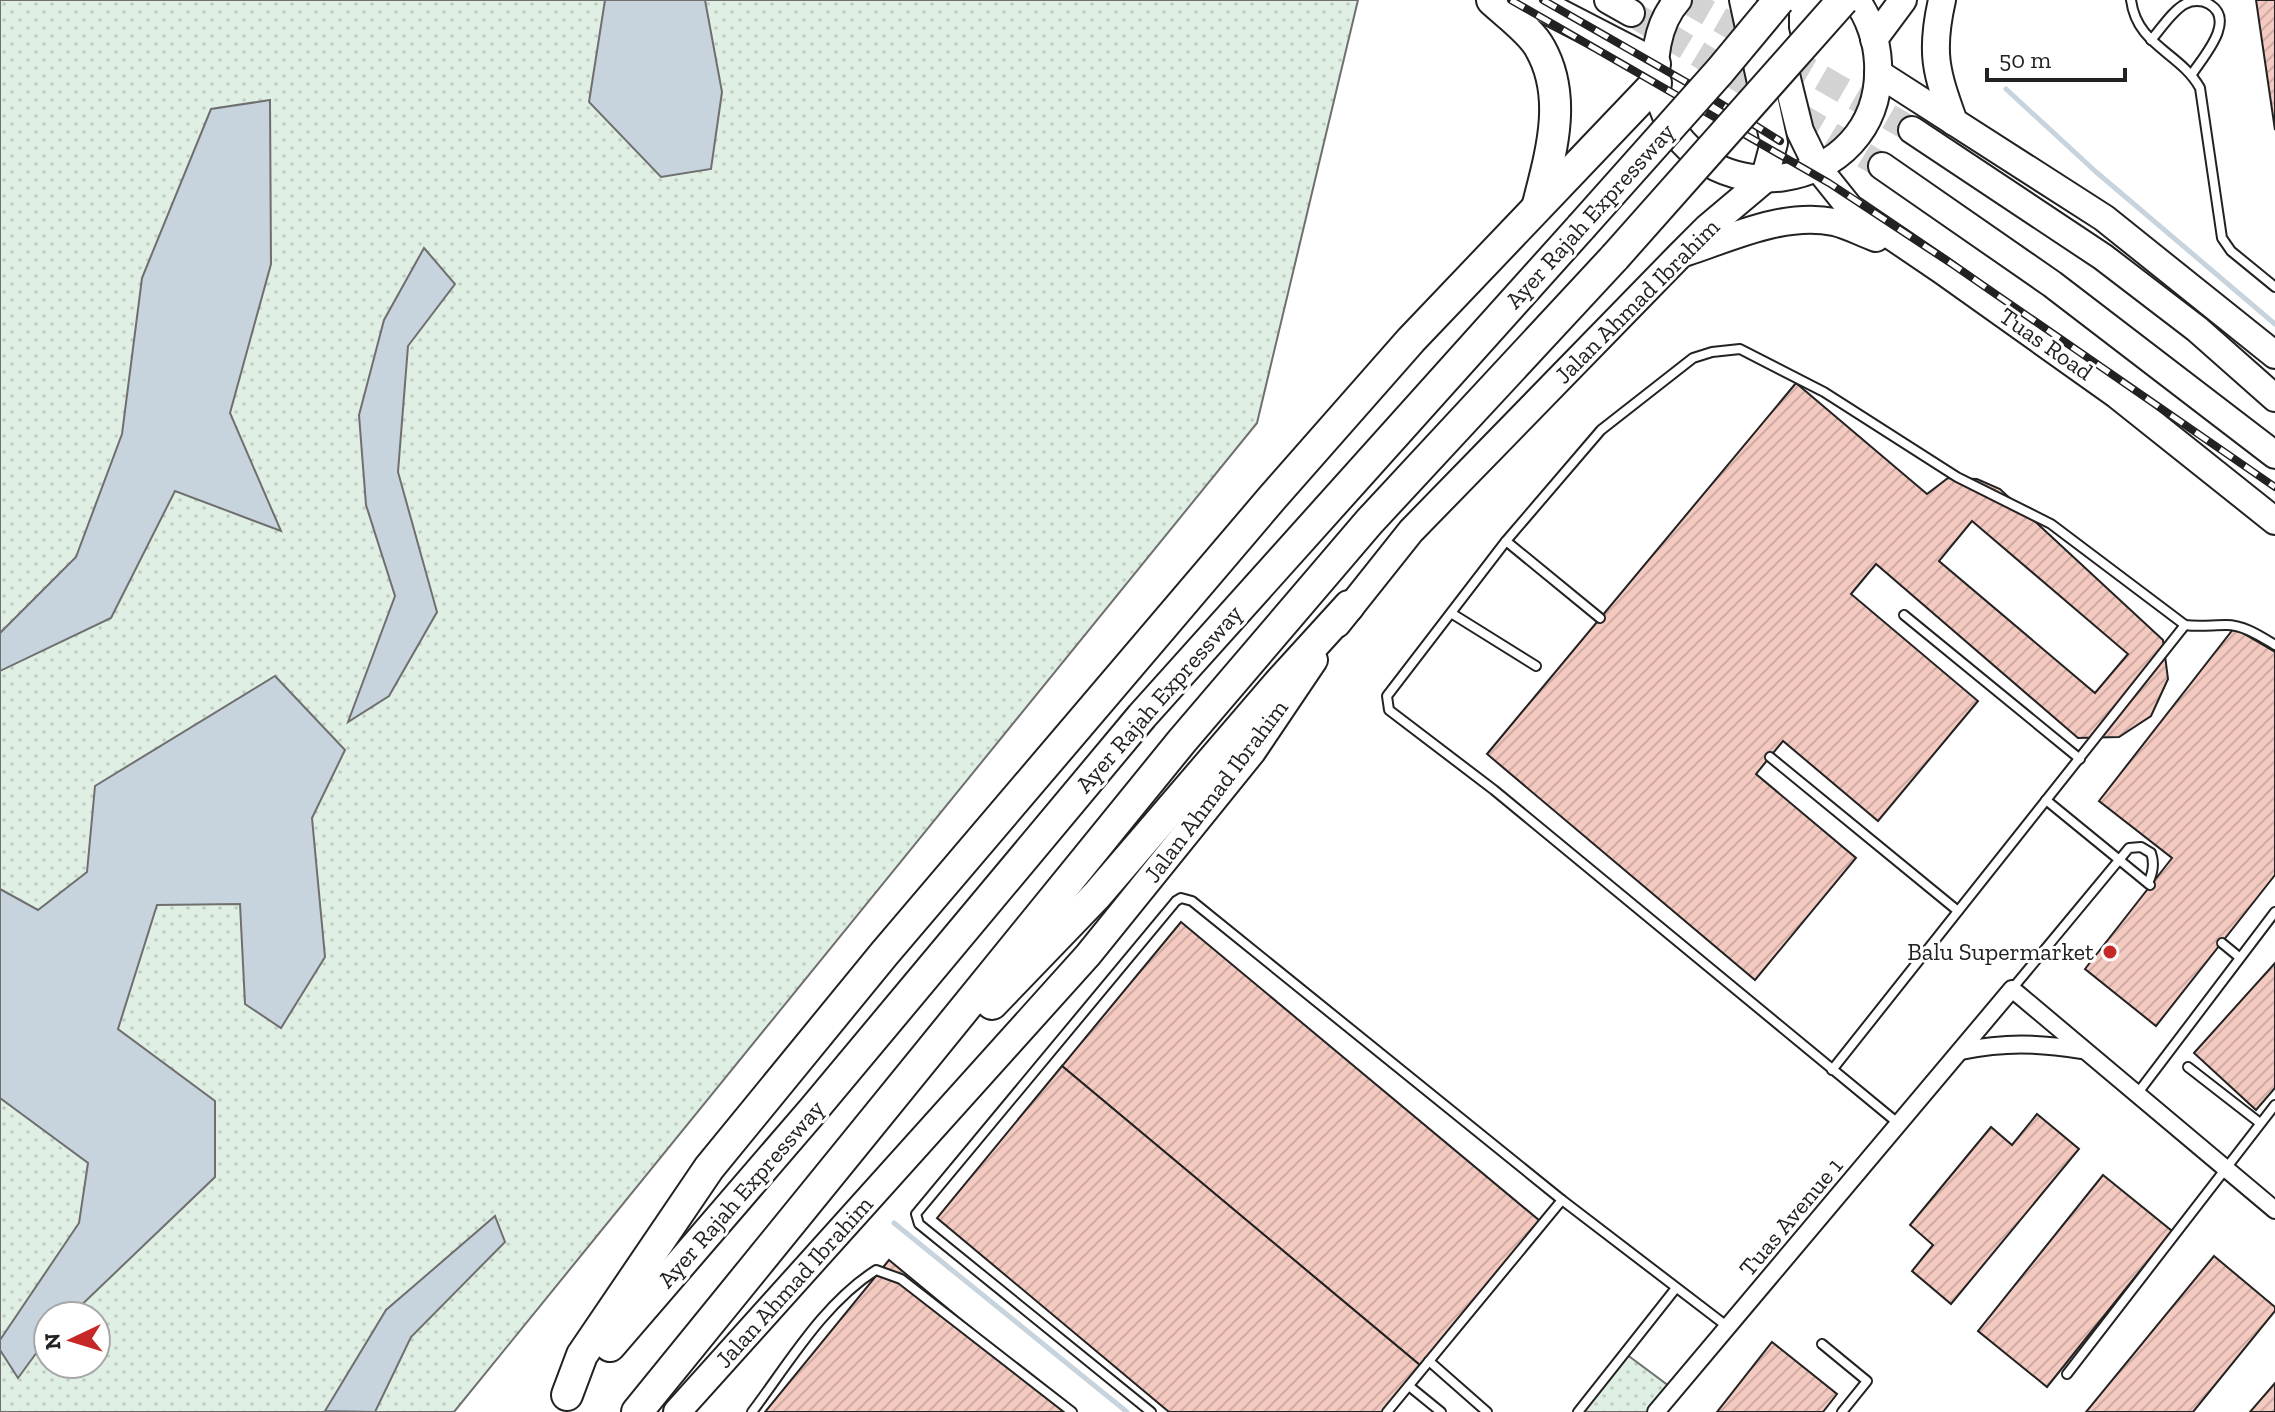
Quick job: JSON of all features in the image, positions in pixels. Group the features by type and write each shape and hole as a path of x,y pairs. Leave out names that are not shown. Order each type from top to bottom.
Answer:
{"highway":[{"path":"1492,0 1540,46 1555,90 1555,140 1538,206"},
{"path":"561,1403 582,1355 632,1286 709,1168 884,954 1261,510 1411,340 1538,206 1656,74 1531,0"},
{"name":"Ayer Rajah Expressway","path":"561,1403 814,1109 1142,716 1720,71 1777,0"},
{"name":"Ayer Rajah Expressway","path":"637,1412 1203,716 1369,522 1615,257 1843,0"},
{"path":"856,1145 1097,895 1349,606"}],"main road":[{"path":"1678,0 1660,33 1656,74 1662,108 1675,132 1692,152 1714,167 1738,176 1764,180 1792,178 1818,168 1846,147 1867,119 1875,96 1878,73 1871,26 1856,0"},
{"path":"1743,0 1774,143 1764,180"},
{"name":"Tuas Road","path":"1777,0 1775,30 1800,131 1818,168 1850,208 2117,395 2275,521"},
{"path":"1874,39 1903,0"},
{"path":"1942,0 1934,34 1938,76 1954,122"},
{"path":"1878,73 2104,218 2275,355"},
{"path":"1912,130 2103,257 2197,329 2275,398"},
{"name":"Tuas Road","path":"1882,166 2052,284 2275,455"},
{"name":"Jalan Ahmad Ibrahim","path":"677,1412 1088,955 1252,752 1349,606 1411,531 1707,228 1764,180"},
{"path":"1680,255 1754,229 1796,220 1834,222 1894,245 1940,269"}],"street":[{"path":"2012,989 2275,1210"},
{"name":"Tuas Avenue 1","path":"1656,1412 2012,989"},
{"path":"1961,1051 2000,1043 2042,1043 2083,1050"}],"lane":[{"path":"2131,0 2138,26 2192,74 2200,88 2222,238 2231,251 2275,287"},
{"path":"2151,40 2182,5 2199,1 2209,4 2218,15 2220,24 2217,36 2192,74"},
{"path":"1899,1125 1494,790 1389,710 1387,696 1506,541 1601,430 1693,358 1740,349 1824,392 1957,477 2051,524 2185,625 2229,625 2251,631 2275,645"},
{"path":"1506,541 1600,618"},
{"path":"1451,613 1536,666"},
{"path":"1904,615 2080,759"},
{"path":"1832,1070 2185,625"},
{"path":"1770,757 1958,911"},
{"path":"2012,989 2119,859 2129,848 2141,847 2151,853 2153,873 2149,884 2119,859 2046,800"},
{"path":"1151,1412 919,1224 916,1214 1181,898 1192,901 1562,1200 1728,1327"},
{"path":"2136,1095 2275,912"},
{"path":"2222,943 2239,957"},
{"path":"2188,1067 2260,1123"},
{"path":"2067,1374 2275,1105"},
{"path":"1387,1412 1562,1200"},
{"path":"752,1412 829,1310 857,1282 876,1270 901,1279 1072,1412"},
{"path":"1578,1412 1676,1288"},
{"path":"1822,1344 1867,1381 1842,1412"},
{"path":"1429,1361 1487,1412"},
{"path":"1409,1386 1441,1412"}],"green space":[{"path":"0,0 1358,0 1257,423 454,1412 0,1412"},
{"path":"1626,1354 1673,1389 1654,1412 1580,1412"}],"shaded area":[{"path":"605,0 705,0 722,92 711,169 661,177 589,102"},
{"path":"270,100 271,264 230,413 281,531 175,491 111,618 0,671 0,633 76,557 122,434 142,278 211,109"},
{"path":"424,248 455,284 408,346 398,472 437,612 389,696 348,722 395,596 366,505 359,415 384,320"},
{"path":"275,676 345,750 312,818 325,957 281,1028 245,1004 240,904 157,905 118,1029 215,1101 215,1177 87,1300 32,1300 32,1359 18,1378 0,1350 0,1340 79,1223 88,1163 0,1098 0,889 38,910 87,872 95,786"},
{"path":"495,1216 505,1242 411,1337 375,1412 325,1411 386,1310"}],"building":[{"path":"2256,0 2275,0 2275,130"},
{"path":"1796,383 1927,494 1948,478 1977,479 2000,489 2163,640 2168,679 2151,716 2119,737 2078,738 1876,564 1851,594 1978,701 1878,821 1783,741 1756,774 1856,858 1755,980 1487,754","holes":["1972,521 2128,654 2095,693 1939,561"]},
{"path":"2234,628 2275,652 2275,875 2156,1026 2085,969 2172,858 2099,801"},
{"path":"1181,922 1540,1221 1421,1366 1062,1066"},
{"path":"2275,963 2275,1088 2256,1110 2194,1053"},
{"path":"1062,1066 1421,1366 1383,1412 1169,1412 937,1218"},
{"path":"2037,1114 2079,1149 1951,1304 1912,1271 1933,1245 1910,1225 1991,1127 2012,1145"},
{"path":"2103,1175 2172,1231 2047,1387 1978,1331"},
{"path":"2214,1256 2275,1307 2275,1311 2193,1412 2086,1412"},
{"path":"889,1260 1073,1412 765,1412"},
{"path":"1772,1342 1837,1394 1823,1412 1717,1412"},
{"path":"2275,1383 2275,1412 2250,1412"}],"waterway":[{"path":"2006,89 2095,171 2275,324"},
{"path":"894,1223 1127,1412"}],"tunnel":[{"path":"1686,0 1912,130"},
{"path":"1631,13 1882,166"}],"railway":[{"path":"1511,0 1829,183 2275,487"},
{"path":"1543,0 1686,82 1780,141"}],"place":[{"name":"Balu Supermarket","path":"2110,952"}]}
